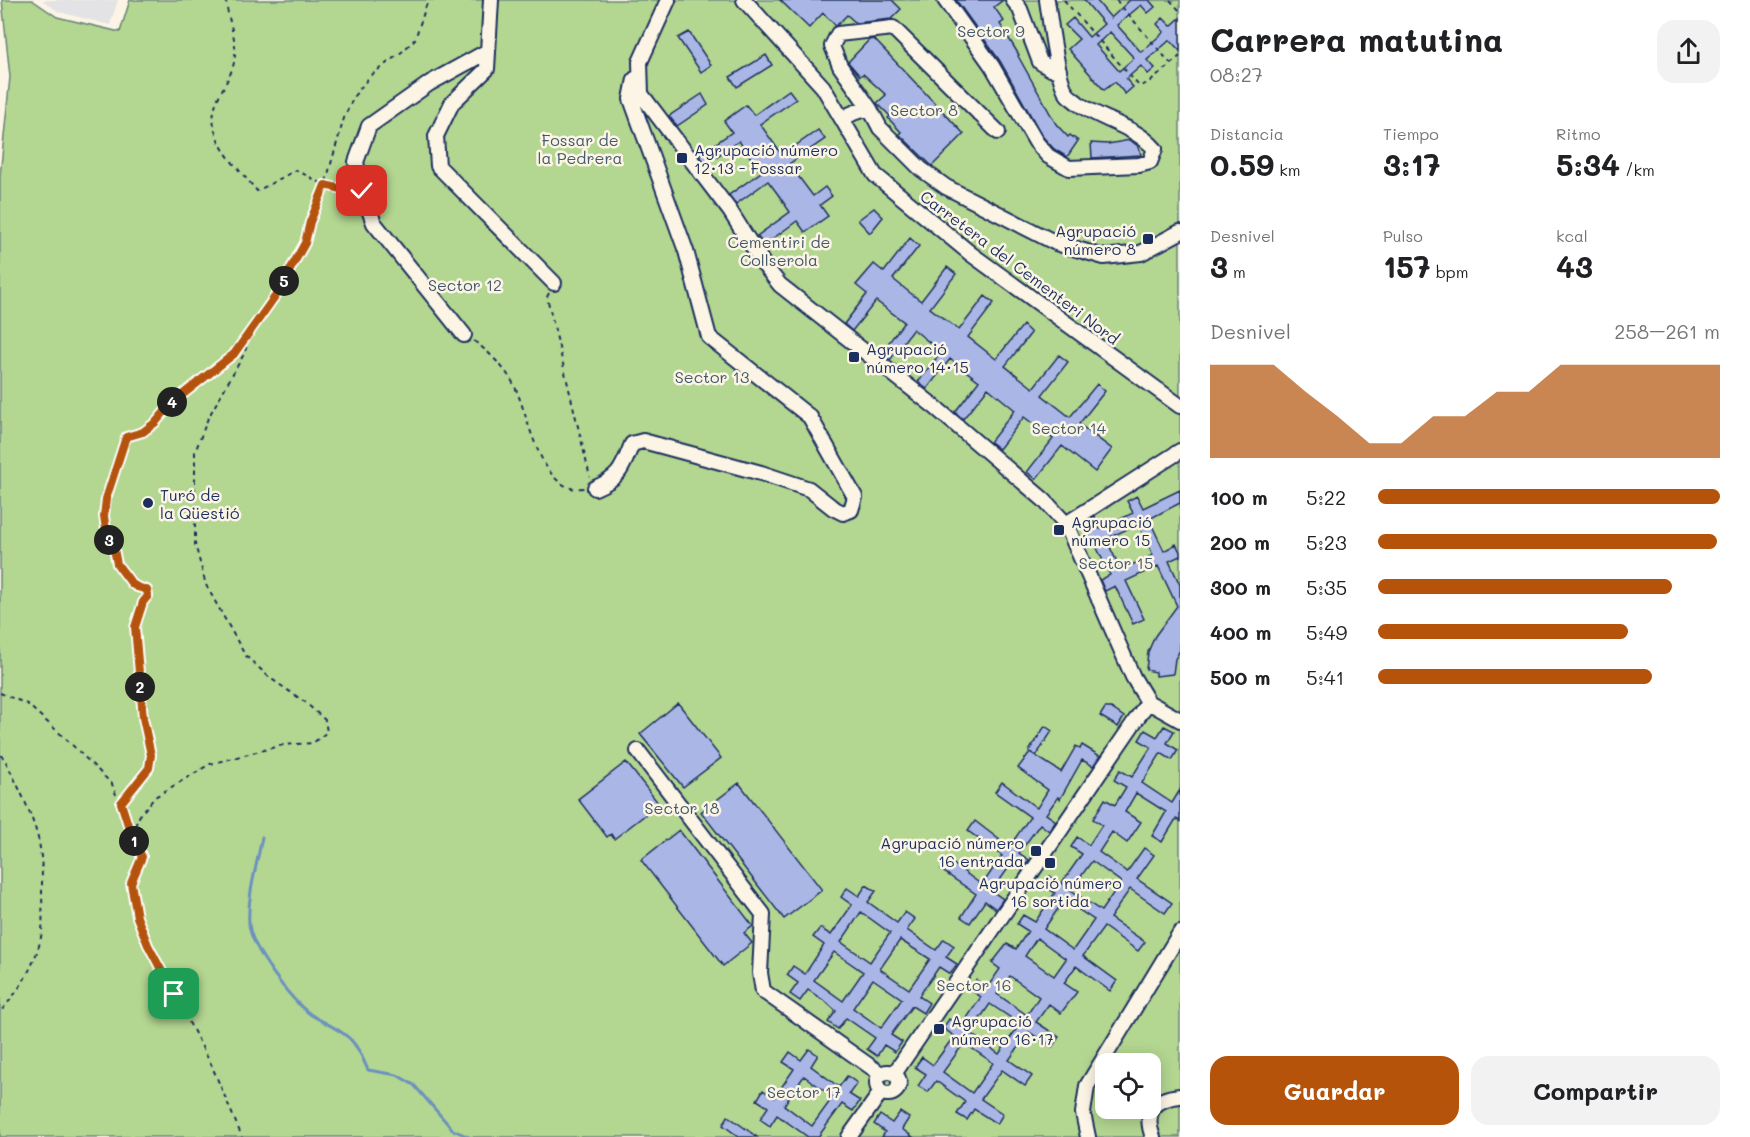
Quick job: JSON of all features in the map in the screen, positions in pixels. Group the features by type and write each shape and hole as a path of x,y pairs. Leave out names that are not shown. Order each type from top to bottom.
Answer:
{"street":[{"path":"491,0 487,69 452,103 436,136 438,166 554,283"},
{"path":"596,488 610,482 620,473 632,444 644,441 761,473 809,489 843,513 851,510 855,496 810,417 709,337 686,251 631,99 640,62 668,0"},
{"name":"Carretera del Cementeri Nord","path":"744,0 823,87 875,175 971,254 1180,406"},
{"path":"945,0 992,66 1036,142 1048,156 1069,168 1139,165 1150,162 1155,149 1147,140 1090,111 1067,95 1059,70 1047,0"},
{"path":"1013,0 1020,9 1040,62 1059,70"},
{"path":"998,132 892,28 838,34 831,46 840,66 870,109 880,128 921,169 946,187 1056,243 1104,257 1141,253 1180,232"},
{"path":"464,335 374,223 361,187 357,162 369,126 430,83 488,51"},
{"path":"640,62 641,94 730,211 764,265 780,285 935,407 1044,500 1066,524 1132,677 1148,702 1180,720"},
{"path":"843,120 858,111 870,109"},
{"path":"1066,524 1180,451"},
{"path":"638,751 763,914 760,973 763,991 887,1074 899,1081 897,1089 890,1094 882,1092 877,1087 877,1080 887,1074 1148,702"},
{"path":"1088,1137 1083,1113 1087,1086 1180,933"},
{"path":"849,1137 882,1092"},
{"path":"1153,1137 1148,1121 1155,1106 1162,1100 1180,1096"}],"path":[{"path":"226,0 236,52 234,67 212,113 219,142 227,155 257,191 296,170 325,185 350,191 361,187"},
{"path":"121,803 149,768 151,755 143,718 135,627 143,602 148,596 147,590 132,584 117,564 114,549 107,536 104,516 106,499 126,437 143,432 156,422 172,403 234,354 276,295 305,243 310,222 323,192 338,138 354,96 370,76 415,39 428,0"},
{"path":"1064,0 1139,86 1149,83 1180,56"},
{"path":"1116,0 1171,64"},
{"path":"1170,0 1180,11"},
{"path":"464,335 486,349 513,383 540,453 552,476 571,488 596,488 588,473 547,297 554,283"},
{"path":"131,834 140,815 155,797 210,764 283,745 313,743 327,732 325,720 245,656 206,585 195,544 195,452 208,418 244,354 253,328"},
{"path":"0,693 27,704 112,784 142,857 131,883 137,917 162,972 211,1064 242,1137"},
{"path":"0,754 23,797 37,834 42,860 42,931 33,963 13,998 0,1012"}],"shaded area":[{"path":"42,0 118,0 110,25 59,12"}],"green space":[{"path":"2,0 32,0 57,17 120,32 130,0 1180,0 1180,1137 0,1137 0,176 10,77"}],"building":[{"path":"780,0 892,0 901,9 891,19 856,23 847,15 836,26 823,13 809,28"},
{"path":"956,0 1003,0 994,7 1004,21 1000,24 1056,124 1068,137 1070,135 1078,141 1067,157 1054,149 1043,137 1000,61"},
{"path":"1084,0 1096,0 1111,18 1130,0 1149,0 1155,7 1148,13 1141,5 1117,25 1141,52 1164,32 1157,24 1163,18 1171,26 1180,18 1180,51 1170,40 1147,60 1155,68 1148,74 1141,66 1126,79 1133,87 1125,94 1115,82 1104,90 1068,49 1079,39 1065,25 1073,18 1089,37 1104,24","holes":["1110,32 1134,58 1119,71 1096,45"]},
{"path":"689,32 711,65 701,72 678,38"},
{"path":"874,39 964,134 932,166 899,134 901,132 888,118 890,116 877,103 886,95 863,74 860,76 848,62 869,40"},
{"path":"766,55 772,65 737,87 730,77"},
{"path":"789,90 796,99 760,124 782,155 818,130 825,139 789,164 813,196 825,187 832,196 820,205 828,216 805,232 797,221 764,245 757,236 790,212 777,193 768,181 736,204 729,195 761,172 739,141 706,164 699,155 732,132 724,121 746,105 754,115"},
{"path":"702,94 708,105 677,126 669,116"},
{"path":"1130,140 1139,147 1141,155 1092,158 1091,143 1108,144"},
{"path":"874,208 883,217 870,233 858,220"},
{"path":"910,238 919,246 893,279 909,292 921,301 947,267 956,274 930,308 959,330 985,296 994,303 968,337 996,359 1023,325 1031,333 1005,366 1033,388 1059,355 1068,362 1042,395 1070,417 1097,384 1105,391 1079,424 1112,449 1095,472 1062,446 1036,479 1027,472 1053,439 1024,417 999,449 990,442 1015,410 988,388 963,419 955,412 979,381 950,359 927,389 918,382 941,352 913,329 890,360 881,353 904,322 876,301 852,331 844,324 867,294 856,285 874,264 884,272"},
{"path":"1180,490 1180,503 1149,519 1164,551 1176,544 1180,552 1180,556 1169,561 1180,585 1180,650 1175,659 1173,674 1156,676 1156,672 1146,670 1148,652 1155,636 1177,606 1158,566 1126,581 1144,619 1133,624 1115,586 1105,591 1100,580 1110,575 1095,544 1086,548 1082,538 1090,533 1085,523 1095,516 1100,529 1133,513 1127,501 1137,496 1143,508","holes":["1138,524 1153,555 1121,570 1106,539"]},
{"path":"678,703 721,758 683,787 640,734"},
{"path":"1105,708 1111,708 1124,717 1118,727 1100,716"},
{"path":"1045,726 1052,731 1036,756 1029,751"},
{"path":"1164,726 1174,731 1167,743 1178,750 1172,760 1161,753 1142,783 1172,803 1180,790 1180,821 1176,819 1162,842 1152,836 1166,812 1136,793 1125,812 1141,822 1127,843 1112,832 1099,852 1127,872 1144,848 1154,855 1137,879 1172,903 1165,913 1130,889 1110,918 1145,942 1138,951 1104,927 1083,956 1117,981 1110,991 1076,966 1064,983 1077,992 1061,1013 1049,1004 1036,1022 1059,1037 1052,1047 1029,1032 1009,1060 1032,1076 1025,1086 1002,1070 981,1099 1003,1114 997,1124 974,1109 967,1120 957,1114 965,1102 936,1081 928,1092 918,1086 926,1074 915,1067 922,1057 933,1065 954,1036 943,1028 949,1019 961,1027 981,997 969,989 976,980 987,988 1000,969 992,963 1007,944 1016,949 1028,931 1017,924 1023,915 1035,922 1055,893 1043,885 1050,876 1061,884 1082,854 1071,847 1077,837 1089,845 1102,825 1093,819 1105,799 1115,805 1126,787 1114,780 1120,770 1132,777 1151,747 1139,740 1145,730 1157,737","holes":["1092,861 1121,882 1101,911 1071,890","1064,900 1094,920 1073,950 1044,929","1037,938 1066,959 1054,976 1025,956","1010,976 1039,997 1027,1015 997,994","990,1004 1020,1024 999,1054 970,1033","964,1043 993,1063 972,1093 943,1072"]},
{"path":"1082,745 1100,756 1093,766 1082,760 1060,799 1058,797 1046,814 1056,821 1049,831 1040,824 1019,853 1029,860 1022,870 1012,863 992,891 1003,899 996,909 985,901 970,923 961,917 976,894 941,870 948,860 982,885 1002,856 968,831 975,821 1009,847 1030,817 995,792 1002,782 1037,808 1048,790 1018,768 1030,752 1061,772 1076,746 1080,749"},
{"path":"626,762 659,804 614,839 611,834 607,837 578,799"},
{"path":"739,783 822,890 784,919 701,812"},
{"path":"679,830 753,926 744,933 752,943 723,966 641,860"},
{"path":"866,885 876,891 868,902 897,923 905,912 915,919 907,930 936,950 944,939 954,946 946,957 957,964 950,974 939,967 919,996 929,1003 923,1013 912,1006 891,1035 902,1042 895,1052 884,1045 877,1056 867,1049 875,1038 846,1018 838,1029 828,1022 836,1011 826,1002 808,990 800,1001 790,994 798,983 787,975 793,966 805,974 824,945 813,937 820,928 831,935 852,905 841,897 847,888 859,896","holes":["861,912 890,933 870,962 841,942","900,940 930,959 909,989 880,969","834,952 863,972 843,1001 814,980","873,979 902,999 881,1028 853,1008"]},
{"path":"809,1049 818,1055 811,1066 839,1087 847,1076 857,1083 849,1094 860,1101 853,1111 842,1104 818,1137 808,1137 777,1115 770,1126 760,1119 768,1107 757,1100 763,1090 774,1098 794,1069 783,1062 790,1052 801,1060","holes":["804,1076 833,1097 812,1126 784,1105"]},
{"path":"900,1112 909,1118 902,1129 913,1137 882,1137 885,1132 874,1124 880,1115 892,1123"},
{"path":"728,1116 757,1137 739,1137 723,1125"}],"waterway":[{"path":"262,837 251,892 249,924 251,934 264,959 302,1007 345,1034 352,1041 368,1070 397,1075 414,1085 453,1130 469,1137"}],"place":[{"name":"Agrupació número 12·13 - Fossar","path":"682,158"},
{"name":"Agrupació número 8","path":"1148,239"},
{"name":"Agrupació número 14·15","path":"854,357"},
{"name":"Turó de la Qüestió","path":"148,503"},
{"name":"Agrupació número 15","path":"1059,530"},
{"name":"Agrupació número 16 entrada","path":"1036,851"},
{"name":"Agrupació número 16 sortida","path":"1050,863"},
{"name":"Agrupació número 16·17","path":"939,1029"}],"route":[{"path":"174,994 148,945 137,917 131,883 142,857 131,834 121,803 149,768 151,755 143,718 135,627 143,602 148,596 147,590 132,584 117,564 114,549 107,536 104,516 106,499 126,437 143,432 156,422 172,403 234,354 276,295 305,243 310,222 325,185 350,191 361,187 362,191"}],"park label":[{"name":"Sector 9","path":"991,30"},
{"name":"Sector 8","path":"924,109"},
{"name":"Fossar de la Pedrera","path":"580,148"},
{"name":"Cementiri de Collserola","path":"779,250"},
{"name":"Sector 12","path":"465,284"},
{"name":"Sector 13","path":"712,376"},
{"name":"Sector 14","path":"1069,427"},
{"name":"Sector 15","path":"1116,562"},
{"name":"Sector 18","path":"682,807"},
{"name":"Sector 16","path":"974,984"},
{"name":"Sector 17","path":"804,1091"}]}
